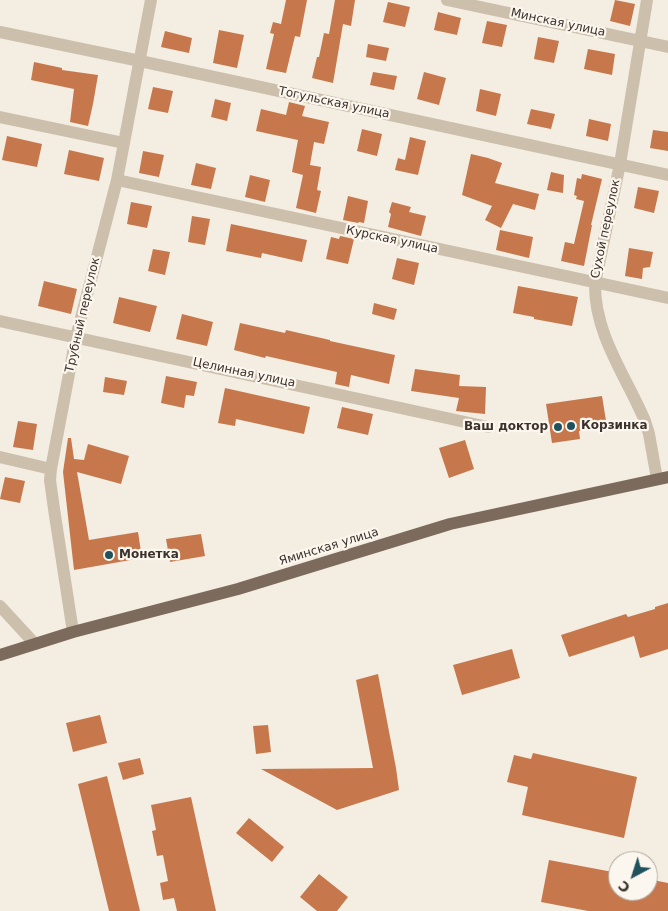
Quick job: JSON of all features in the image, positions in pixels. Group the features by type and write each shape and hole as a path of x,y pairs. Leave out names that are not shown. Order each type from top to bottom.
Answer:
{"main road":[{"name":"Яминская улица","path":"0,655 72,632 238,589 450,524 662,478"}],"street":[{"name":"Трубный переулок","path":"72,632 50,480 51,469 76,337 117,180 151,0"},
{"name":"Минская улица","path":"447,0 668,46"},
{"name":"Сухой переулок","path":"647,0 620,164 594,283 594,294 609,349 647,427 662,478"},
{"name":"Тогульская улица","path":"0,32 668,175"},
{"path":"0,117 124,143"},
{"name":"Курская улица","path":"117,180 668,298"},
{"name":"Целинная улица","path":"0,321 488,427"},
{"path":"0,458 51,469"},
{"path":"0,606 35,644"}],"building":[{"path":"286,0 307,0 300,37 295,36 286,73 266,69 274,34 270,33 273,22 281,24"},
{"path":"335,0 355,0 351,26 343,24 333,83 312,78 324,33 329,34"},
{"path":"615,0 635,4 630,26 610,21"},
{"path":"388,2 410,7 405,27 383,22"},
{"path":"438,12 461,18 457,35 434,30"},
{"path":"487,21 507,25 502,47 482,43"},
{"path":"219,30 244,35 237,68 213,63"},
{"path":"165,31 192,38 189,53 161,47"},
{"path":"538,37 559,41 554,63 534,59"},
{"path":"368,44 389,48 386,61 366,57"},
{"path":"588,49 615,54 612,75 584,69"},
{"path":"34,62 62,68 62,70 98,75 88,126 70,122 74,89 31,80"},
{"path":"373,72 397,76 394,90 370,85"},
{"path":"424,72 446,78 439,105 417,99"},
{"path":"153,87 173,91 168,113 148,109"},
{"path":"480,89 501,94 496,116 476,111"},
{"path":"215,99 231,103 227,121 211,117"},
{"path":"289,102 305,106 302,116 329,122 324,144 314,142 310,165 321,167 317,190 321,191 316,213 296,208 303,175 292,172 298,140 256,131 261,109 286,115"},
{"path":"531,109 555,114 551,129 527,124"},
{"path":"589,119 611,124 608,141 586,136"},
{"path":"362,129 382,134 377,156 357,151"},
{"path":"653,130 668,132 668,151 650,148"},
{"path":"7,136 42,144 37,167 2,160"},
{"path":"410,137 426,141 418,175 395,170 398,158 405,160"},
{"path":"69,150 104,158 99,181 64,174"},
{"path":"143,151 164,155 159,177 139,173"},
{"path":"471,154 502,163 495,183 539,194 535,210 513,204 501,228 485,220 492,206 462,195"},
{"path":"196,163 216,168 211,189 191,185"},
{"path":"551,172 564,175 563,193 547,190"},
{"path":"582,174 602,179 584,266 561,261 565,242 574,244 584,201 576,199 577,196 574,195 577,178 581,179"},
{"path":"250,175 270,180 265,202 245,197"},
{"path":"638,187 659,191 654,213 634,208"},
{"path":"348,196 368,201 364,223 343,220"},
{"path":"131,202 152,206 147,228 127,224"},
{"path":"392,202 411,207 409,212 426,216 421,236 388,227"},
{"path":"192,216 210,219 205,245 188,242"},
{"path":"231,224 307,240 302,262 262,253 261,258 226,251"},
{"path":"500,230 533,237 529,258 496,250"},
{"path":"340,236 354,239 348,264 326,259 331,237 339,239"},
{"path":"629,248 653,252 650,267 643,268 642,279 625,276"},
{"path":"153,249 170,252 165,275 148,271"},
{"path":"397,258 419,263 414,285 392,279"},
{"path":"44,281 77,289 71,314 38,306"},
{"path":"518,286 578,297 572,326 513,313"},
{"path":"119,297 157,306 150,332 113,323"},
{"path":"374,303 397,309 394,320 372,314"},
{"path":"182,314 213,322 207,346 176,339"},
{"path":"240,323 285,333 286,330 395,355 389,384 351,375 349,387 335,384 337,372 234,350"},
{"path":"415,369 460,375 459,386 486,387 485,414 456,411 459,398 411,391"},
{"path":"166,376 197,382 194,396 186,395 184,408 161,403"},
{"path":"105,377 127,381 124,395 103,392"},
{"path":"225,388 310,407 304,434 236,419 235,426 218,423"},
{"path":"602,396 607,427 579,431 580,439 552,443 546,404"},
{"path":"342,407 373,414 368,435 337,428"},
{"path":"18,421 37,424 33,450 13,447"},
{"path":"68,438 71,438 74,459 84,460 88,444 129,456 121,484 77,472 89,540 138,532 142,558 74,570 63,472"},
{"path":"465,440 474,469 449,478 439,448"},
{"path":"5,477 25,481 20,503 0,499"},
{"path":"201,534 205,556 170,562 166,539"},
{"path":"668,603 668,649 640,658 634,636 569,657 561,635 626,614 628,617 655,609 655,607"},
{"path":"512,649 520,678 462,695 453,665"},
{"path":"378,674 399,790 337,810 261,769 373,768 356,680"},
{"path":"100,715 107,743 73,752 66,723"},
{"path":"268,725 271,752 256,754 253,726"},
{"path":"533,753 637,777 624,838 522,815 528,787 507,782 514,755 531,759"},
{"path":"140,758 144,774 123,780 118,763"},
{"path":"107,776 140,911 109,911 78,784"},
{"path":"191,797 216,911 177,911 174,898 163,900 160,883 168,881 163,855 157,856 152,831 156,830 151,805"},
{"path":"249,818 284,847 272,862 236,833"},
{"path":"549,860 608,871 608,901 658,901 658,881 668,883 668,911 588,911 541,902"},
{"path":"319,874 348,897 337,911 317,911 300,897"}],"place":[{"name":"Корзинка","path":"571,426"},
{"name":"Ваш доктор","path":"558,427"},
{"name":"Монетка","path":"109,555"}]}
